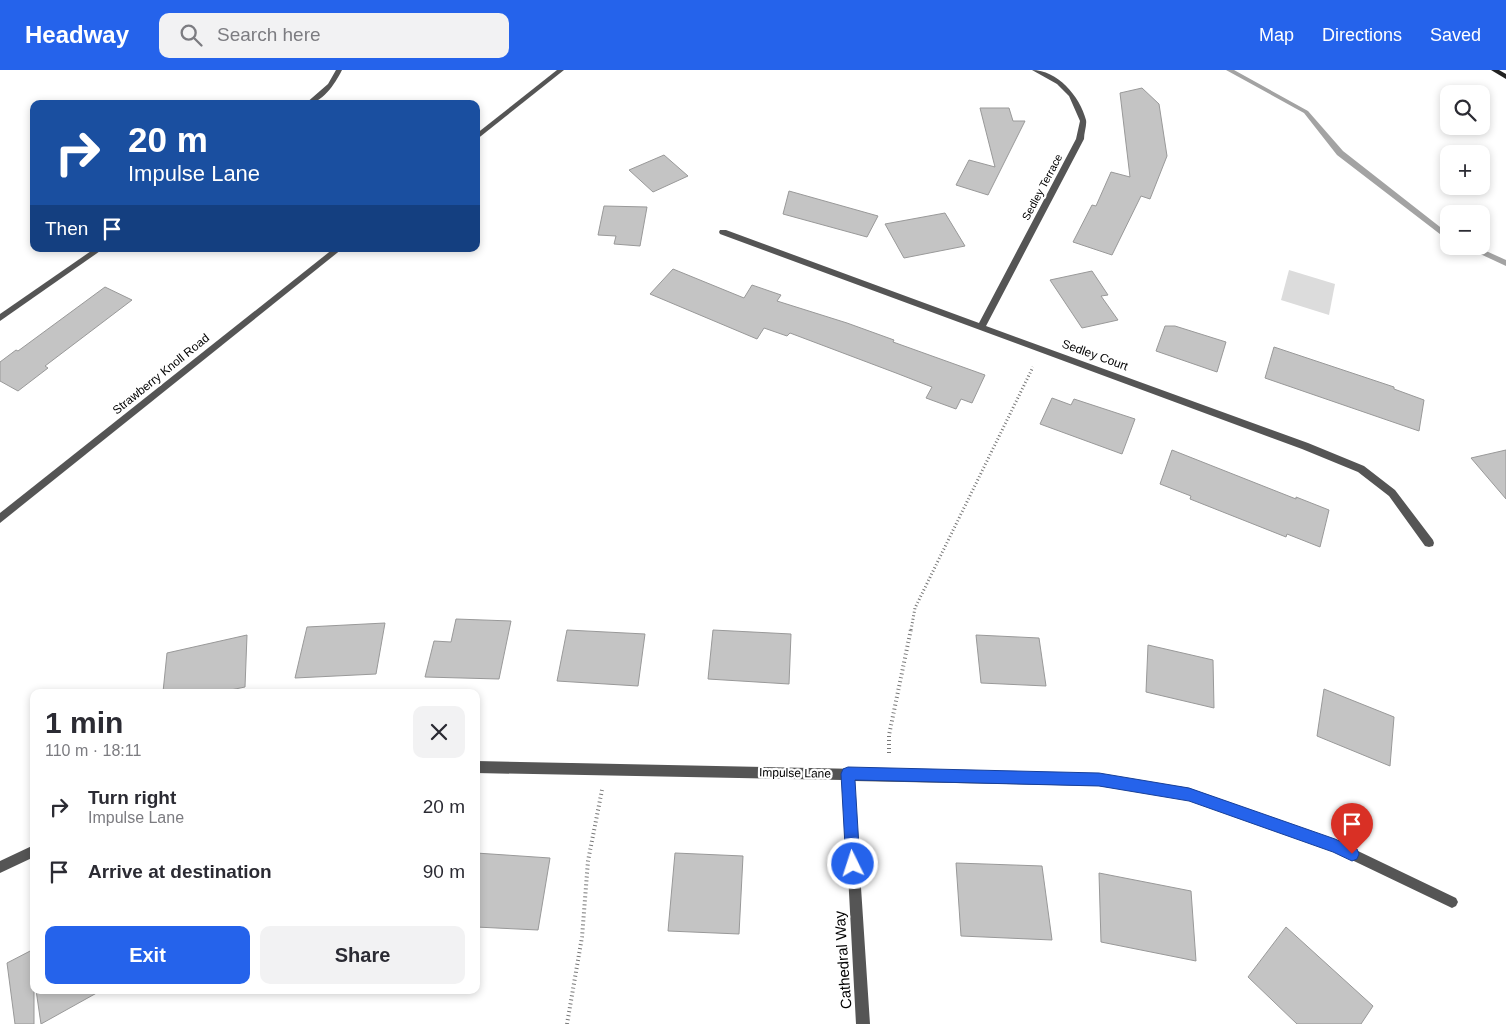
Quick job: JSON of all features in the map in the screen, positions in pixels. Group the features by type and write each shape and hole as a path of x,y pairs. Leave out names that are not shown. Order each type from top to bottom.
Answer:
{"main road":[{"path":"1494,70 1506,77"}],"street":[{"path":"313,100 330,85 339,70"},
{"path":"480,135 561,70"},
{"name":"Sedley Terrace","path":"982,326 1080,139 1083,121 1072,95 1059,83 1035,70"},
{"name":"Sedley Court","path":"724,232 1305,446 1361,470 1392,493 1429,543"},
{"path":"0,318 95,252"},
{"name":"Strawberry Knoll Road","path":"0,519 334,252"},
{"name":"Impulse Lane","path":"480,767 1099,780 1189,794 1335,846 1452,902"},
{"name":"Cathedral Way","path":"848,774 863,1024"},
{"path":"0,867 30,853"}],"path":[{"path":"890,775 889,735 915,608 1043,349"},
{"path":"567,1024 582,937 588,861 605,769"}],"shaded area":[{"path":"1289,270 1335,284 1329,315 1281,300"}],"building":[{"path":"1142,88 1159,104 1167,156 1150,199 1141,196 1112,255 1073,242 1092,205 1096,206 1111,172 1130,177 1120,93"},
{"path":"980,108 1009,108 1013,121 1025,121 988,195 956,185 969,160 995,167"},
{"path":"664,155 688,176 653,192 629,170"},
{"path":"789,191 878,216 867,237 783,214"},
{"path":"604,206 647,207 640,246 614,244 616,236 598,235"},
{"path":"945,213 965,246 904,258 885,224"},
{"path":"673,269 744,298 752,285 781,295 777,301 847,323 894,340 893,342 985,375 972,403 961,399 956,409 926,398 932,387 790,333 787,336 764,328 757,339 650,294"},
{"path":"1092,271 1108,295 1101,296 1118,320 1082,328 1050,280"},
{"path":"105,287 132,300 45,366 48,368 18,391 0,381 0,362 16,350 18,351"},
{"path":"1165,326 1175,326 1226,342 1217,372 1156,351"},
{"path":"1274,347 1394,387 1394,389 1424,400 1419,431 1265,378"},
{"path":"1052,398 1071,405 1074,399 1135,419 1122,454 1040,424"},
{"path":"1172,450 1296,499 1296,497 1329,510 1320,547 1287,534 1286,537 1190,499 1191,496 1160,484"},
{"path":"1506,450 1506,499 1471,458"},
{"path":"456,619 511,621 499,679 425,677 434,641 451,642"},
{"path":"385,623 376,674 295,678 307,627"},
{"path":"567,630 645,634 638,686 557,681"},
{"path":"713,630 791,634 789,684 708,679"},
{"path":"247,635 245,687 235,689 163,689 167,653"},
{"path":"976,635 1039,638 1046,686 981,683"},
{"path":"1148,645 1213,660 1214,708 1146,692"},
{"path":"1324,689 1394,717 1390,766 1317,736"},
{"path":"480,853 550,858 538,930 480,927"},
{"path":"675,853 743,856 739,934 668,931"},
{"path":"956,863 1042,866 1052,940 961,936"},
{"path":"1099,873 1191,891 1196,961 1101,942"},
{"path":"1286,927 1373,1006 1361,1024 1297,1024 1248,977"},
{"path":"30,951 30,994 34,994 34,1024 15,1024 7,963"},
{"path":"37,994 95,994 41,1024"}],"waterway":[{"path":"1229,70 1306,112 1340,153 1440,231"},
{"path":"1488,255 1506,263"}],"route":[{"path":"853,864 848,774 1099,780 1189,794 1335,846 1352,854"}]}
